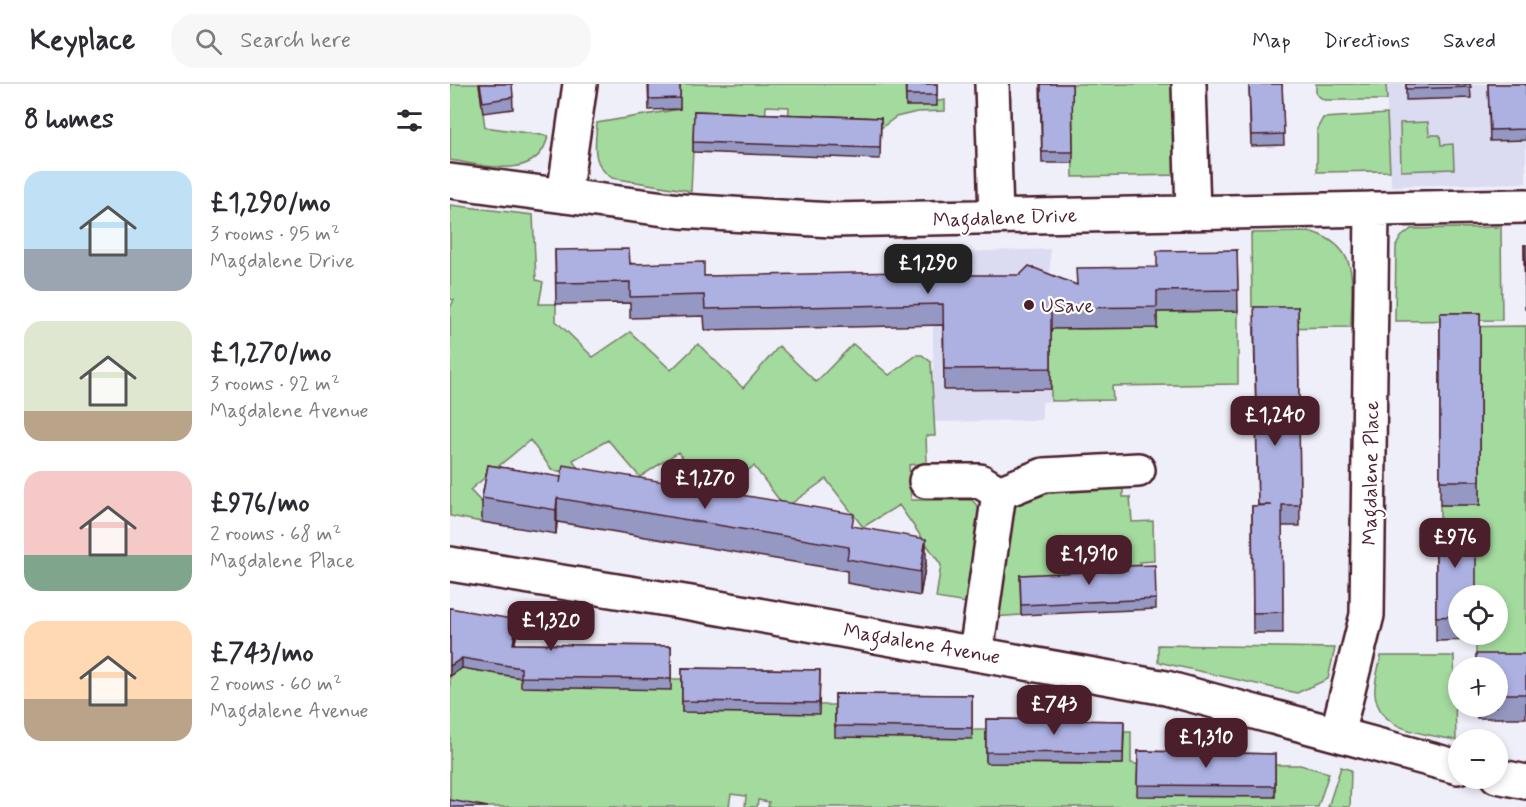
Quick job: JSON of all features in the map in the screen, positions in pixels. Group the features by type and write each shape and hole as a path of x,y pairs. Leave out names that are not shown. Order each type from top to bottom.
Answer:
{"street":[{"path":"564,196 580,84"},
{"path":"992,84 996,217"},
{"path":"1189,84 1193,212"},
{"name":"Magdalene Drive","path":"450,181 680,211 767,218 877,220 1526,206"},
{"name":"Magdalene Place","path":"1337,734 1367,615 1372,209"},
{"path":"999,493 1044,475 1138,470"},
{"path":"926,481 980,482 999,493"},
{"path":"976,653 999,493"},
{"name":"Magdalene Avenue","path":"450,564 976,653 1166,688 1448,764"},
{"path":"1508,778 1526,782"}],"shaded area":[{"path":"1386,84 1526,84 1526,183 1391,186"},
{"path":"1050,249 1051,401 1042,402 1042,420 934,422 932,253"}],"green space":[{"path":"450,84 479,84 485,127 548,136 542,150 533,160 522,165 508,167 450,160"},
{"path":"679,84 905,84 906,106 945,100 945,111 917,112 896,117 881,128 788,125 789,107 766,106 765,124 694,128 691,191 612,178 605,173 597,161 595,147 597,123 680,109"},
{"path":"1071,84 1182,84 1184,175 1073,177"},
{"path":"1316,84 1386,84 1387,100 1324,100 1316,94"},
{"path":"1387,114 1390,171 1317,172 1317,129 1323,118"},
{"path":"1428,122 1429,135 1440,135 1441,145 1453,144 1454,169 1401,171 1400,123"},
{"path":"450,205 533,215 536,280 543,282 539,304 556,304 556,321 593,357 630,332 671,370 698,344 743,388 779,346 816,382 853,344 889,375 917,355 922,355 931,362 935,436 926,436 927,463 909,465 911,500 972,500 985,514 972,604 936,598 941,565 899,505 863,527 826,479 785,508 754,466 712,496 678,452 640,477 608,440 573,460 582,475 552,470 530,440 470,490 485,506 482,522 450,516 450,308 454,300 450,299"},
{"path":"1501,227 1502,320 1395,321 1396,246 1401,237 1411,229"},
{"path":"1312,232 1328,239 1346,258 1352,282 1351,327 1262,328 1262,307 1252,307 1251,233"},
{"path":"1050,295 1077,329 1157,328 1157,312 1238,311 1238,384 1112,386 1113,400 1051,401"},
{"path":"1526,326 1526,678 1508,672 1508,657 1476,657 1476,645 1508,645 1508,585 1467,585 1440,553 1440,505 1480,505 1480,337 1440,337 1440,327"},
{"path":"1123,486 1123,497 1130,497 1132,522 1153,521 1154,561 1140,562 1141,576 1021,615 993,617 1009,508 1042,489"},
{"path":"1158,645 1335,648 1328,679 1297,693 1158,662"},
{"path":"1381,656 1454,656 1448,657 1448,717 1455,717 1456,729 1448,729 1448,739 1418,733 1394,723 1378,706 1375,693"},
{"path":"522,664 522,687 670,689 671,679 682,679 682,712 785,713 819,705 835,705 972,730 986,730 986,763 1123,764 1124,732 1131,732 1131,763 1275,797 1275,765 1300,765 1329,773 1318,807 768,807 769,802 758,800 757,807 745,807 746,796 731,794 729,806 734,807 450,807 450,674 457,671 458,667 502,675"},
{"path":"1341,767 1351,770 1350,807 1328,807"}],"building":[{"path":"480,84 512,84 513,97 483,102"},
{"path":"649,84 680,84 680,98 649,99"},
{"path":"906,84 937,84 937,95 906,95"},
{"path":"1041,84 1072,84 1073,152 1042,152"},
{"path":"1249,84 1282,84 1284,134 1251,135"},
{"path":"1406,84 1470,84 1471,87 1406,89"},
{"path":"1488,84 1526,84 1526,129 1490,130"},
{"path":"694,111 881,118 880,148 693,142"},
{"path":"1524,245 1526,245 1526,285 1525,285"},
{"path":"629,249 630,264 704,262 704,276 953,271 960,268 969,275 1020,275 1029,266 1077,285 1076,268 1157,267 1157,251 1237,250 1238,290 1157,291 1157,307 1051,308 1051,368 944,369 943,304 705,309 704,295 630,297 630,282 556,283 555,250"},
{"path":"1254,307 1298,307 1300,505 1282,505 1283,612 1253,613 1252,506 1272,505 1258,505"},
{"path":"1440,313 1480,313 1480,481 1440,481"},
{"path":"488,465 561,477 563,465 854,514 852,526 926,539 920,572 847,559 849,547 557,498 556,510 482,498"},
{"path":"1436,529 1476,529 1476,585 1448,585 1448,616 1436,617"},
{"path":"1155,565 1156,599 1021,605 1020,575 1127,570 1127,566"},
{"path":"450,608 517,620 513,644 671,646 671,679 521,677 521,668 462,658 450,666"},
{"path":"1476,654 1526,654 1526,694 1508,694 1508,657 1476,657"},
{"path":"682,668 820,670 819,703 682,701"},
{"path":"835,694 972,695 972,728 835,726"},
{"path":"986,719 1124,721 1123,753 986,752"},
{"path":"1138,751 1275,754 1275,786 1137,785"},
{"path":"450,800 488,807 450,807"}],"place":[{"name":"USave","path":"1029,305"}]}
